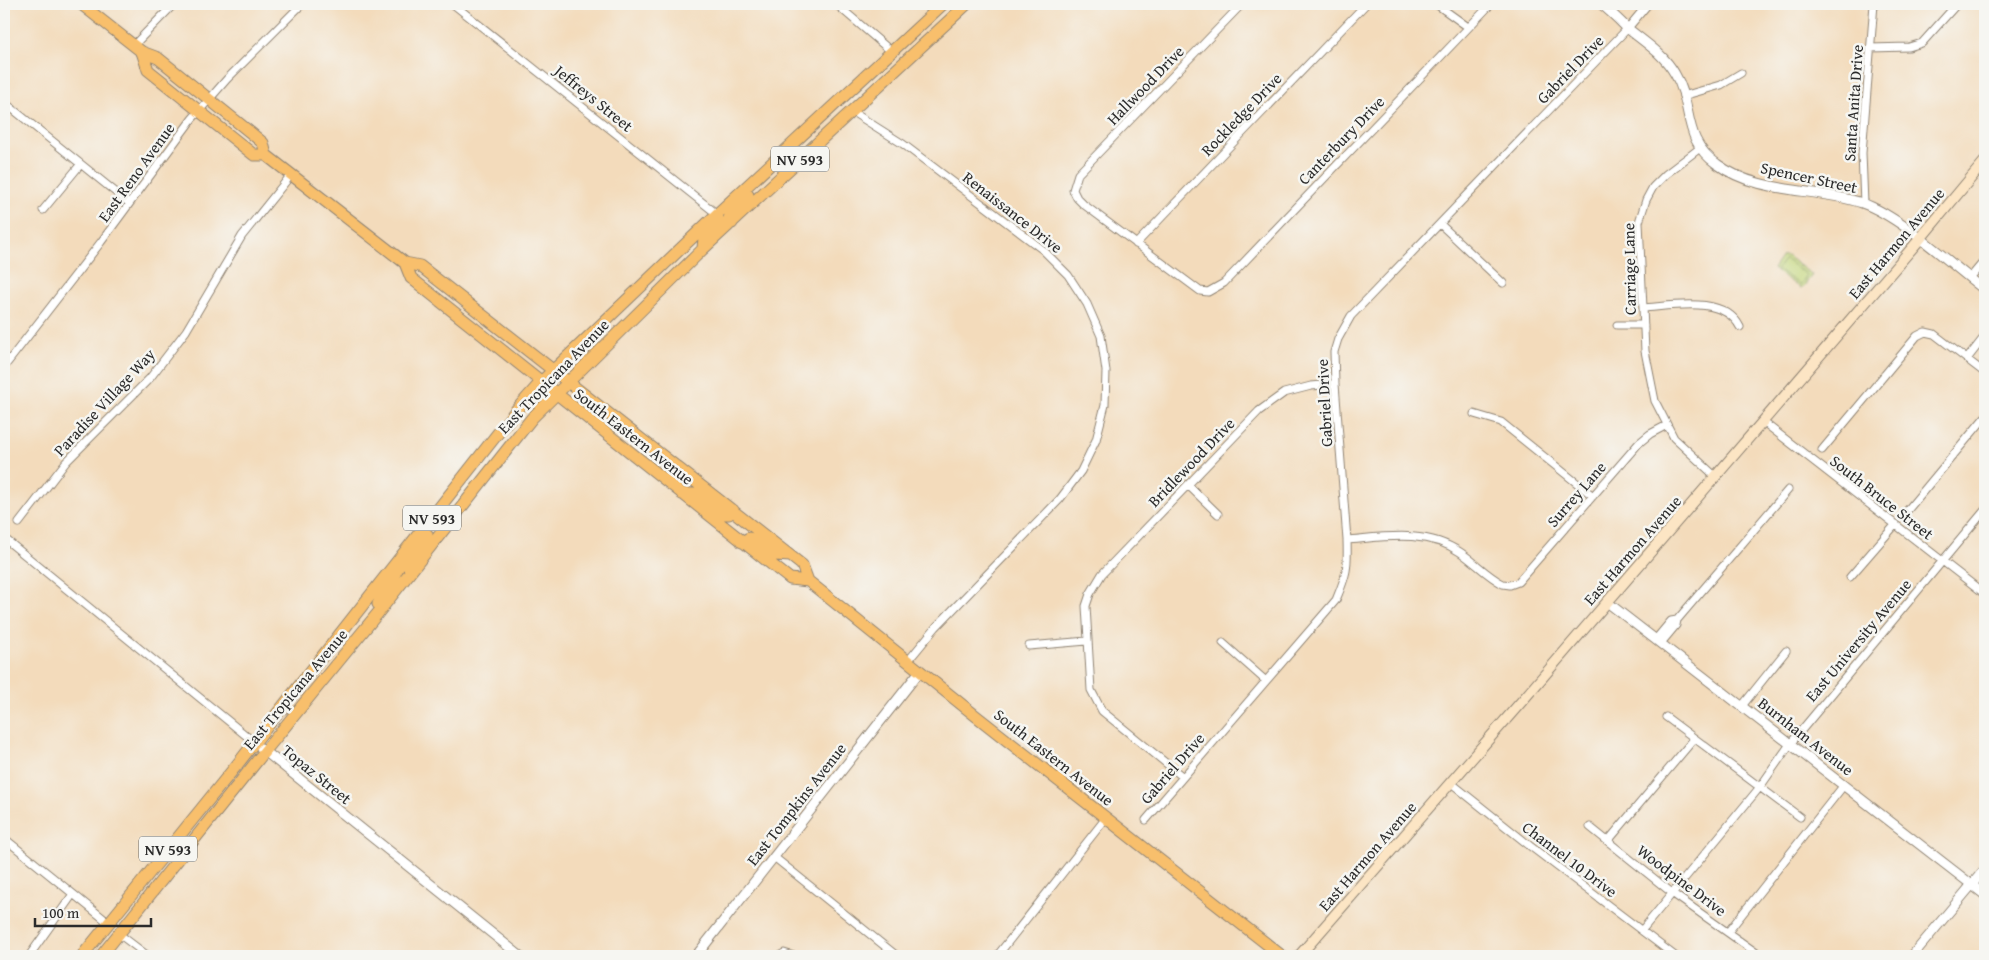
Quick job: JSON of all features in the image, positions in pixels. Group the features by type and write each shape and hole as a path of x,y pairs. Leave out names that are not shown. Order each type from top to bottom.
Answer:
{"main road":[{"name":"South Eastern Avenue","path":"81,4 138,48 158,58 209,99 263,143 266,155 291,175 405,263 420,266 733,510 802,565 808,581 1282,956"},
{"name":"East Tropicana Avenue","path":"82,956 136,891 517,409 541,382 717,214 943,4"},
{"name":"East Tropicana Avenue","path":"100,956 264,751 412,571 532,418 702,250 966,4"},
{"path":"900,67 898,63 899,57 916,39 920,26"},
{"name":"South Eastern Avenue","path":"138,48 148,70 254,155 266,155"},
{"path":"875,90 877,76 893,60 892,52"},
{"name":"East Harmon Avenue","path":"1299,956 1607,602 1985,161"},
{"path":"732,223 729,215 748,196 750,183"},
{"path":"702,250 704,238 719,222 717,214"},
{"name":"South Eastern Avenue","path":"405,263 411,278 742,542 790,579 808,581"},
{"path":"682,494 697,494 724,514 729,514 733,510"},
{"path":"412,571 407,565 409,560 433,525 447,498"},
{"path":"742,542 749,538 756,540 775,555 790,556"},
{"path":"378,613 378,603 397,570 400,557"},
{"path":"119,934 116,926 132,904 136,891"},
{"path":"91,956 108,933 109,923"}],"street":[{"path":"138,48 174,4"},
{"name":"East Reno Avenue","path":"4,367 199,111 302,4"},
{"name":"Jeffreys Street","path":"452,4 717,214"},
{"path":"836,4 892,52"},
{"name":"Hallwood Drive","path":"1136,244 1077,198 1073,190 1078,174 1242,4"},
{"name":"Rockledge Drive","path":"1136,244 1366,4"},
{"path":"1436,4 1468,27"},
{"name":"Canterbury Drive","path":"1136,244 1200,291 1208,292 1224,283 1491,4"},
{"name":"Spencer Street","path":"1601,4 1649,44 1668,63 1676,75 1690,126 1700,148 1717,165 1746,178 1777,188 1845,198 1864,204 1920,239 1985,290"},
{"name":"Gabriel Drive","path":"1146,820 1336,600 1346,577 1348,564 1347,540 1334,352 1338,339 1351,316 1628,28 1648,4"},
{"name":"Santa Anita Drive","path":"1864,204 1862,153 1874,4"},
{"path":"1870,48 1909,48 1922,43 1957,4"},
{"path":"1683,96 1721,85 1741,73"},
{"path":"4,102 129,203"},
{"name":"Renaissance Drive","path":"852,111 903,144 1038,246 1068,275 1087,304 1101,336 1106,371 1105,405 1096,440 1081,471 1060,499 936,627 908,661"},
{"name":"Carriage Lane","path":"1700,148 1666,174 1653,187 1646,200 1639,222 1645,351 1656,401 1674,438 1715,476"},
{"path":"43,210 80,165"},
{"name":"Paradise Village Way","path":"19,523 66,462 150,378 186,331 242,236 291,175"},
{"path":"1440,224 1503,283"},
{"path":"1970,278 1985,260"},
{"path":"1643,308 1682,305 1708,306 1724,311 1735,318 1740,327"},
{"name":"Carriage Lane","path":"1616,325 1644,325"},
{"path":"1822,450 1918,336 1925,332 1934,334 1985,373"},
{"path":"1967,359 1985,336"},
{"name":"Bridlewood Drive","path":"1087,641 1086,606 1090,594 1102,574 1259,411 1284,393 1311,386 1335,384"},
{"path":"1474,414 1501,422 1593,496"},
{"path":"1906,512 1985,418"},
{"name":"South Bruce Street","path":"1762,421 1985,594"},
{"name":"Surrey Lane","path":"1347,540 1403,535 1444,544 1459,551 1496,580 1510,585 1518,582 1639,443 1650,434 1667,425"},
{"path":"1188,485 1218,514"},
{"path":"1658,641 1676,625 1677,620 1788,490"},
{"name":"East University Avenue","path":"1642,930 1760,787 1790,744 1985,510"},
{"path":"1850,577 1896,524"},
{"name":"Topaz Street","path":"4,538 264,751 520,956"},
{"name":"Burnham Avenue","path":"1607,602 1985,895"},
{"path":"1030,646 1087,641 1091,690 1102,711 1183,777"},
{"path":"1222,644 1266,681"},
{"path":"1742,706 1786,651"},
{"name":"East Tompkins Avenue","path":"696,956 920,671"},
{"path":"1666,717 1800,817"},
{"path":"1608,841 1694,739"},
{"name":"Channel 10 Drive","path":"1450,782 1530,846 1675,956"},
{"path":"1728,932 1844,785"},
{"path":"997,956 1106,818"},
{"name":"Woodpine Drive","path":"1590,827 1672,893 1758,954"},
{"path":"4,838 109,923"},
{"path":"774,857 897,956"},
{"path":"1912,956 1985,869"},
{"path":"29,956 73,894"},
{"path":"119,934 148,956"},
{"path":"782,955 794,956"}],"green space":[{"path":"1782,256 1787,256 1812,275 1804,286 1800,288 1773,269"},
{"path":"1785,259 1807,275 1800,285 1777,269"}]}
